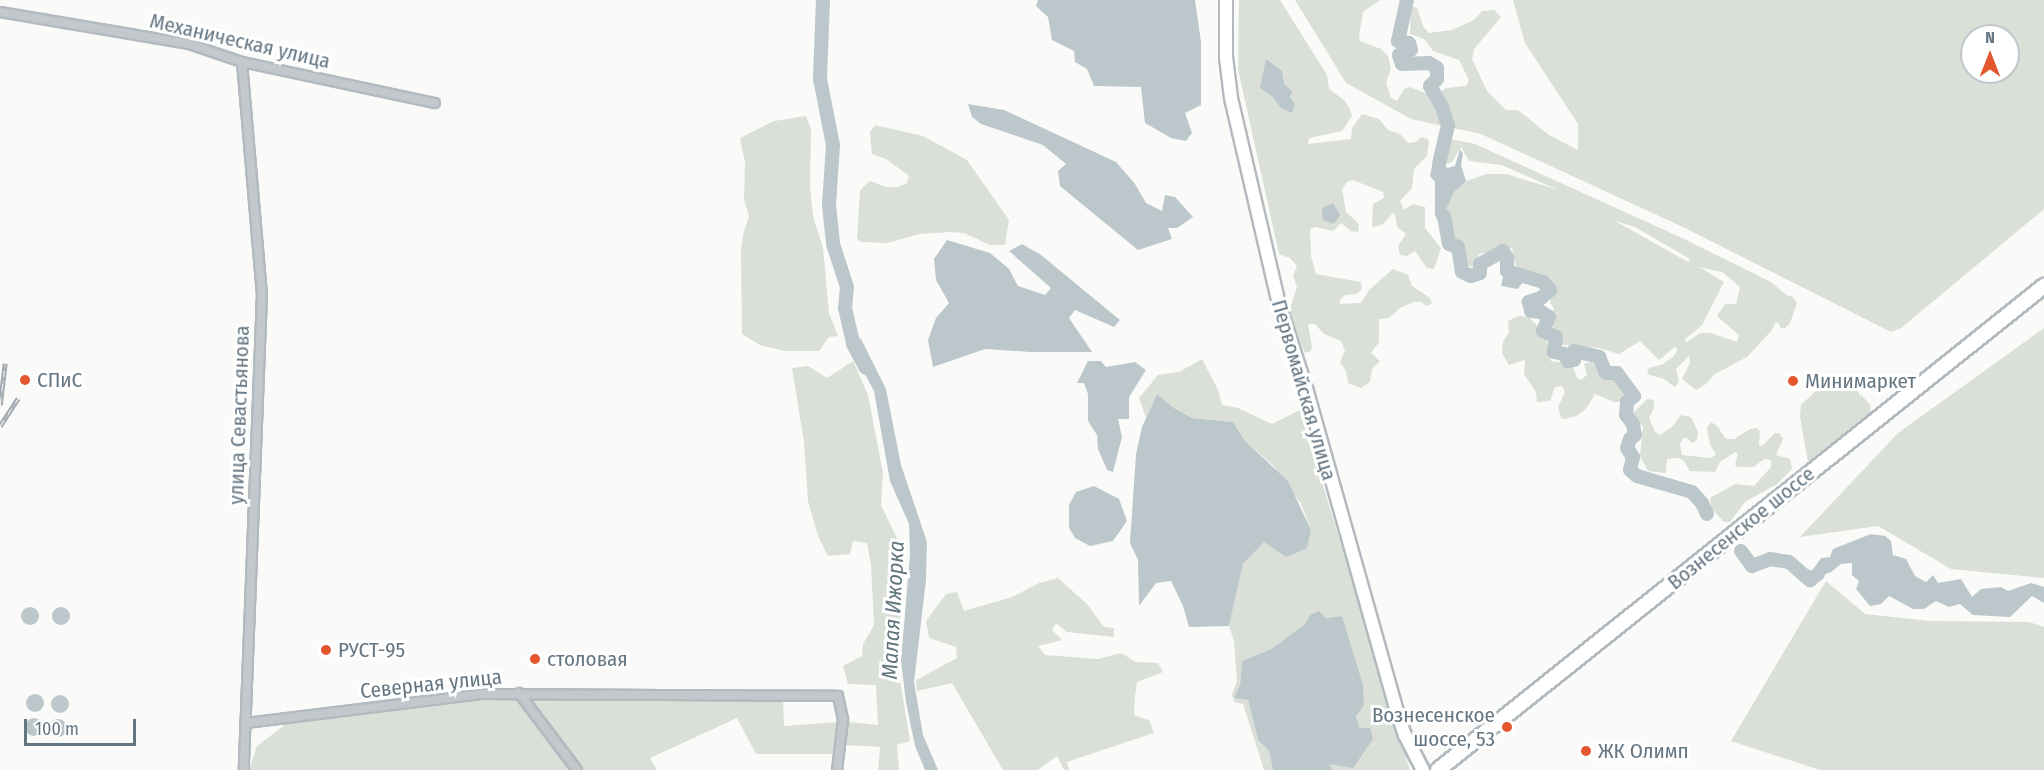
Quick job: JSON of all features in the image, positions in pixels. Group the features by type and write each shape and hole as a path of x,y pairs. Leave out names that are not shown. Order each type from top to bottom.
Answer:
{"main road":[{"name":"Вознесенское шоссе","path":"1438,770 2044,286"}],"street":[{"name":"Первомайская улица","path":"1226,0 1225,30 1231,98 1280,308 1306,388 1395,705 1405,735 1423,770"},
{"name":"Механическая улица","path":"0,12 189,44 242,62 435,103"},
{"name":"улица Севастьянова","path":"242,62 262,294 244,770"},
{"path":"519,693 577,770"},
{"name":"Северная улица","path":"246,723 481,694 838,696 843,720 837,770"}],"shaded area":[{"path":"1038,0 1195,0 1201,42 1201,105 1185,113 1192,133 1186,141 1171,138 1145,123 1141,87 1094,86 1087,69 1075,62 1074,51 1052,40 1048,17 1036,6"},
{"path":"1239,0 1280,0 1327,75 1329,89 1344,100 1350,109 1352,116 1342,131 1309,138 1308,144 1351,139 1352,128 1362,114 1379,119 1388,130 1400,134 1408,143 1416,142 1421,137 1428,139 1429,142 1427,156 1414,169 1412,188 1400,201 1404,210 1413,204 1425,207 1425,228 1441,248 1434,269 1427,268 1415,251 1407,256 1400,255 1398,246 1406,234 1397,227 1395,213 1382,225 1372,227 1373,204 1384,198 1383,192 1353,180 1347,182 1342,189 1346,212 1359,224 1358,232 1351,231 1341,223 1333,231 1315,227 1310,229 1311,256 1316,274 1361,282 1362,289 1356,294 1345,295 1340,300 1340,304 1361,303 1369,290 1393,269 1408,275 1412,286 1430,298 1432,303 1427,306 1421,302 1414,302 1400,308 1389,318 1379,319 1379,342 1371,353 1380,361 1372,369 1370,382 1361,388 1348,383 1346,371 1340,362 1345,351 1341,341 1324,334 1315,324 1308,324 1312,347 1311,351 1305,353 1288,315 1297,287 1293,276 1297,266 1290,258 1279,254 1238,69"},
{"path":"1295,0 1380,0 1363,12 1360,41 1381,49 1388,56 1391,69 1386,83 1391,98 1397,101 1404,89 1410,87 1433,96 1446,88 1466,86 1469,80 1459,60 1433,51 1424,39 1410,34 1411,6 1417,8 1423,26 1429,33 1452,30 1474,20 1482,11 1494,10 1501,17 1474,49 1472,59 1487,91 1506,110 1518,110 1549,135 1578,150 1578,124 1525,43 1513,0 2044,0 2044,209 1901,328 1891,332 1685,228 1481,134 1411,119 1346,83"},
{"path":"1266,59 1282,71 1284,84 1292,91 1290,98 1295,104 1292,113 1281,108 1272,96 1260,88"},
{"path":"968,104 1004,110 1116,162 1135,184 1146,203 1162,211 1165,195 1175,197 1193,217 1177,228 1168,228 1172,239 1138,250 1060,186 1058,171 1066,164 1043,145 981,124 972,117"},
{"path":"806,116 811,129 810,187 813,216 823,248 829,313 838,336 829,337 819,351 786,351 760,345 742,334 741,251 749,216 744,199 745,163 740,138 774,121"},
{"path":"875,125 923,136 967,160 1009,220 1005,245 990,245 964,233 950,232 920,234 887,243 861,242 857,238 860,191 870,181 886,187 898,187 907,183 909,176 886,159 872,154 870,132"},
{"path":"1450,139 1475,144 1682,238 1771,282 1786,295 1793,297 1797,303 1790,323 1785,328 1781,328 1778,322 1775,323 1772,330 1747,357 1715,374 1706,384 1696,390 1682,379 1690,363 1689,356 1676,369 1679,382 1675,387 1664,379 1647,374 1649,368 1663,364 1673,357 1677,351 1676,346 1659,360 1640,341 1619,354 1599,348 1562,345 1558,332 1552,326 1554,308 1550,303 1552,289 1546,278 1518,269 1512,256 1513,249 1510,248 1479,254 1475,267 1468,266 1465,264 1462,246 1452,240 1445,212 1454,192 1466,181 1487,174 1506,174 1558,190 1502,165 1469,161 1461,147 1452,162 1447,164 1447,146","holes":["1615,221 1635,227 1690,259 1688,262","1699,267 1722,272 1740,287 1736,304 1725,304 1717,316 1739,335 1737,342 1711,333 1700,333 1687,342 1684,340 1702,325 1724,282"]},
{"path":"1440,146 1445,149 1443,161 1447,168 1455,166 1460,149 1463,154 1461,165 1466,181 1454,192 1445,212 1450,231 1443,231 1435,215 1435,182 1430,176 1435,152"},
{"path":"1333,203 1340,215 1334,224 1323,220 1322,208"},
{"path":"947,240 990,253 1009,269 1018,286 1045,295 1051,288 1009,251 1022,244 1041,255 1120,320 1114,327 1075,310 1069,318 1092,352 985,349 933,367 928,340 936,318 949,303 936,280 934,259"},
{"path":"1507,258 1510,268 1519,271 1514,279 1522,283 1518,289 1501,286"},
{"path":"1518,316 1529,317 1546,336 1551,361 1572,364 1577,378 1581,380 1587,375 1584,364 1591,362 1598,366 1601,377 1619,378 1627,397 1621,402 1614,402 1595,394 1586,409 1576,416 1564,419 1561,418 1558,407 1565,392 1562,386 1555,387 1550,401 1537,402 1536,392 1524,374 1525,360 1509,365 1502,353 1503,342 1509,332 1508,321"},
{"path":"2044,328 2044,578 1951,569 1878,526 1800,537 1898,433"},
{"path":"860,337 886,389 901,465 927,542 926,580 914,682 923,735 938,770 925,770 915,746 906,702 901,661 910,554 909,524 890,481 874,391 857,359"},
{"path":"1202,359 1218,390 1222,405 1238,408 1272,424 1300,410 1410,770 1333,770 1328,764 1363,751 1373,739 1360,728 1356,715 1342,616 1326,618 1310,615 1306,624 1273,648 1242,661 1240,685 1248,700 1258,740 1269,751 1273,770 1264,770 1243,704 1234,702 1232,694 1237,681 1234,641 1229,626 1243,564 1264,541 1307,548 1311,530 1301,504 1273,465 1245,441 1233,422 1192,418 1174,408 1157,394 1146,418 1139,398 1158,375 1179,372"},
{"path":"853,361 868,395 883,473 881,505 905,555 897,662 910,741 897,745 899,770 878,770 880,747 845,745 849,722 878,725 876,685 848,684 843,666 862,656 863,644 874,625 871,565 867,543 853,541 850,554 828,556 818,536 808,501 804,442 792,368 808,366 827,378"},
{"path":"1088,361 1101,361 1106,367 1135,362 1146,370 1129,397 1129,419 1118,419 1122,437 1113,472 1107,470 1098,449 1097,435 1088,421 1088,394 1084,383 1077,383"},
{"path":"1839,375 1848,380 1870,405 1871,415 1812,463 1808,462 1800,417 1801,405 1818,389"},
{"path":"1157,394 1174,408 1192,418 1233,422 1245,441 1288,481 1311,530 1307,548 1286,557 1264,542 1243,564 1229,626 1189,627 1183,606 1171,581 1156,583 1139,606 1138,560 1130,543 1136,454 1142,427"},
{"path":"1647,399 1654,400 1654,408 1649,418 1655,432 1660,435 1672,427 1681,415 1691,417 1698,432 1697,440 1692,443 1687,438 1683,438 1680,444 1682,455 1711,458 1716,454 1710,445 1707,428 1711,422 1717,426 1726,439 1734,439 1750,429 1757,428 1760,431 1759,445 1762,446 1775,433 1779,433 1783,439 1776,455 1790,459 1792,469 1777,484 1745,502 1730,522 1724,522 1711,508 1710,498 1735,484 1754,486 1771,467 1771,460 1765,459 1753,467 1738,467 1735,465 1738,454 1735,452 1720,462 1715,472 1690,471 1684,461 1679,458 1667,459 1666,473 1648,471 1640,456 1643,427 1633,413"},
{"path":"1094,486 1119,499 1127,521 1113,541 1090,546 1075,538 1069,528 1069,505 1076,492"},
{"path":"1871,534 1885,536 1891,541 1893,555 1906,559 1915,576 1926,582 1933,575 1938,583 1961,579 1972,597 1981,589 2001,587 2008,591 2031,583 2044,587 2044,603 2032,596 2010,617 1973,615 1960,604 1949,607 1936,601 1924,609 1913,609 1889,596 1881,604 1870,606 1856,589 1859,581 1852,575 1852,563 1841,564 1831,572 1810,580 1789,562 1812,571 1821,558 1830,557 1833,549"},
{"path":"1058,578 1087,604 1104,627 1114,628 1114,637 1067,632 1056,623 1052,630 1062,640 1038,646 1045,655 1098,659 1121,653 1136,662 1158,663 1163,672 1137,682 1135,696 1134,715 1149,720 1154,733 1067,762 1069,770 1064,770 1057,756 1038,770 1003,770 952,683 917,691 916,680 957,658 956,647 929,638 926,621 946,594 957,592 964,611 1012,597 1039,583"},
{"path":"1826,581 1865,614 1930,621 2029,622 2044,627 2044,770 1820,770 1731,741"},
{"path":"30,607 36,610 39,616 36,622 30,625 24,622 21,616 24,610"},
{"path":"61,607 67,610 70,616 67,622 61,625 55,622 52,616 55,610"},
{"path":"1319,611 1326,618 1342,616 1363,685 1364,705 1356,716 1360,728 1370,728 1373,739 1353,768 1329,764 1333,770 1273,770 1269,751 1258,740 1248,700 1234,698 1240,685 1242,661 1273,648 1305,624 1310,615"},
{"path":"35,694 41,697 44,703 41,709 35,712 29,709 26,703 29,697"},
{"path":"60,695 66,698 69,704 66,710 60,713 54,710 51,704 54,698"},
{"path":"533,698 783,699 784,726 839,722 835,754 756,754 737,718 650,758 657,770 582,770 530,700"},
{"path":"483,699 518,700 570,770 249,770 257,746 286,724"},
{"path":"34,718 40,721 43,727 40,733 34,736 28,733 25,727 28,721"},
{"path":"58,719 64,722 67,728 64,734 58,737 52,734 49,728 52,722"}],"waterway":[{"name":"Малая Ижорка","path":"823,0 820,79 833,145 829,205 833,244 847,287 845,308 853,344 866,368"},
{"path":"1407,0 1398,41 1409,43 1411,50 1399,55 1402,64 1429,63 1437,68 1437,79 1430,86 1442,107 1448,125 1439,164"},
{"path":"1444,216 1449,244 1458,247 1462,272 1471,276 1480,273 1480,264 1503,251 1507,258 1507,271 1543,282 1550,290 1541,298 1529,302 1531,311 1541,312 1549,317 1543,331 1556,337 1554,352 1564,354 1568,361 1574,360 1574,351 1599,357 1606,373 1617,373 1634,396 1627,402 1626,415 1633,424 1635,435 1630,439 1627,448 1633,457 1630,470 1637,476 1692,492 1702,503 1707,514"},
{"path":"1741,551 1752,566 1770,559 1789,562 1810,580 1818,574"}],"railway":[{"path":"0,405 5,363"},
{"path":"0,426 18,398"}],"place":[{"name":"СПиС","path":"25,380"},
{"name":"Минимаркет","path":"1793,381"},
{"name":"РУСТ-95","path":"326,650"},
{"name":"столовая","path":"535,659"},
{"name":"Вознесенское шоссе, 53","path":"1507,727"},
{"name":"ЖК Олимп","path":"1586,751"}]}
